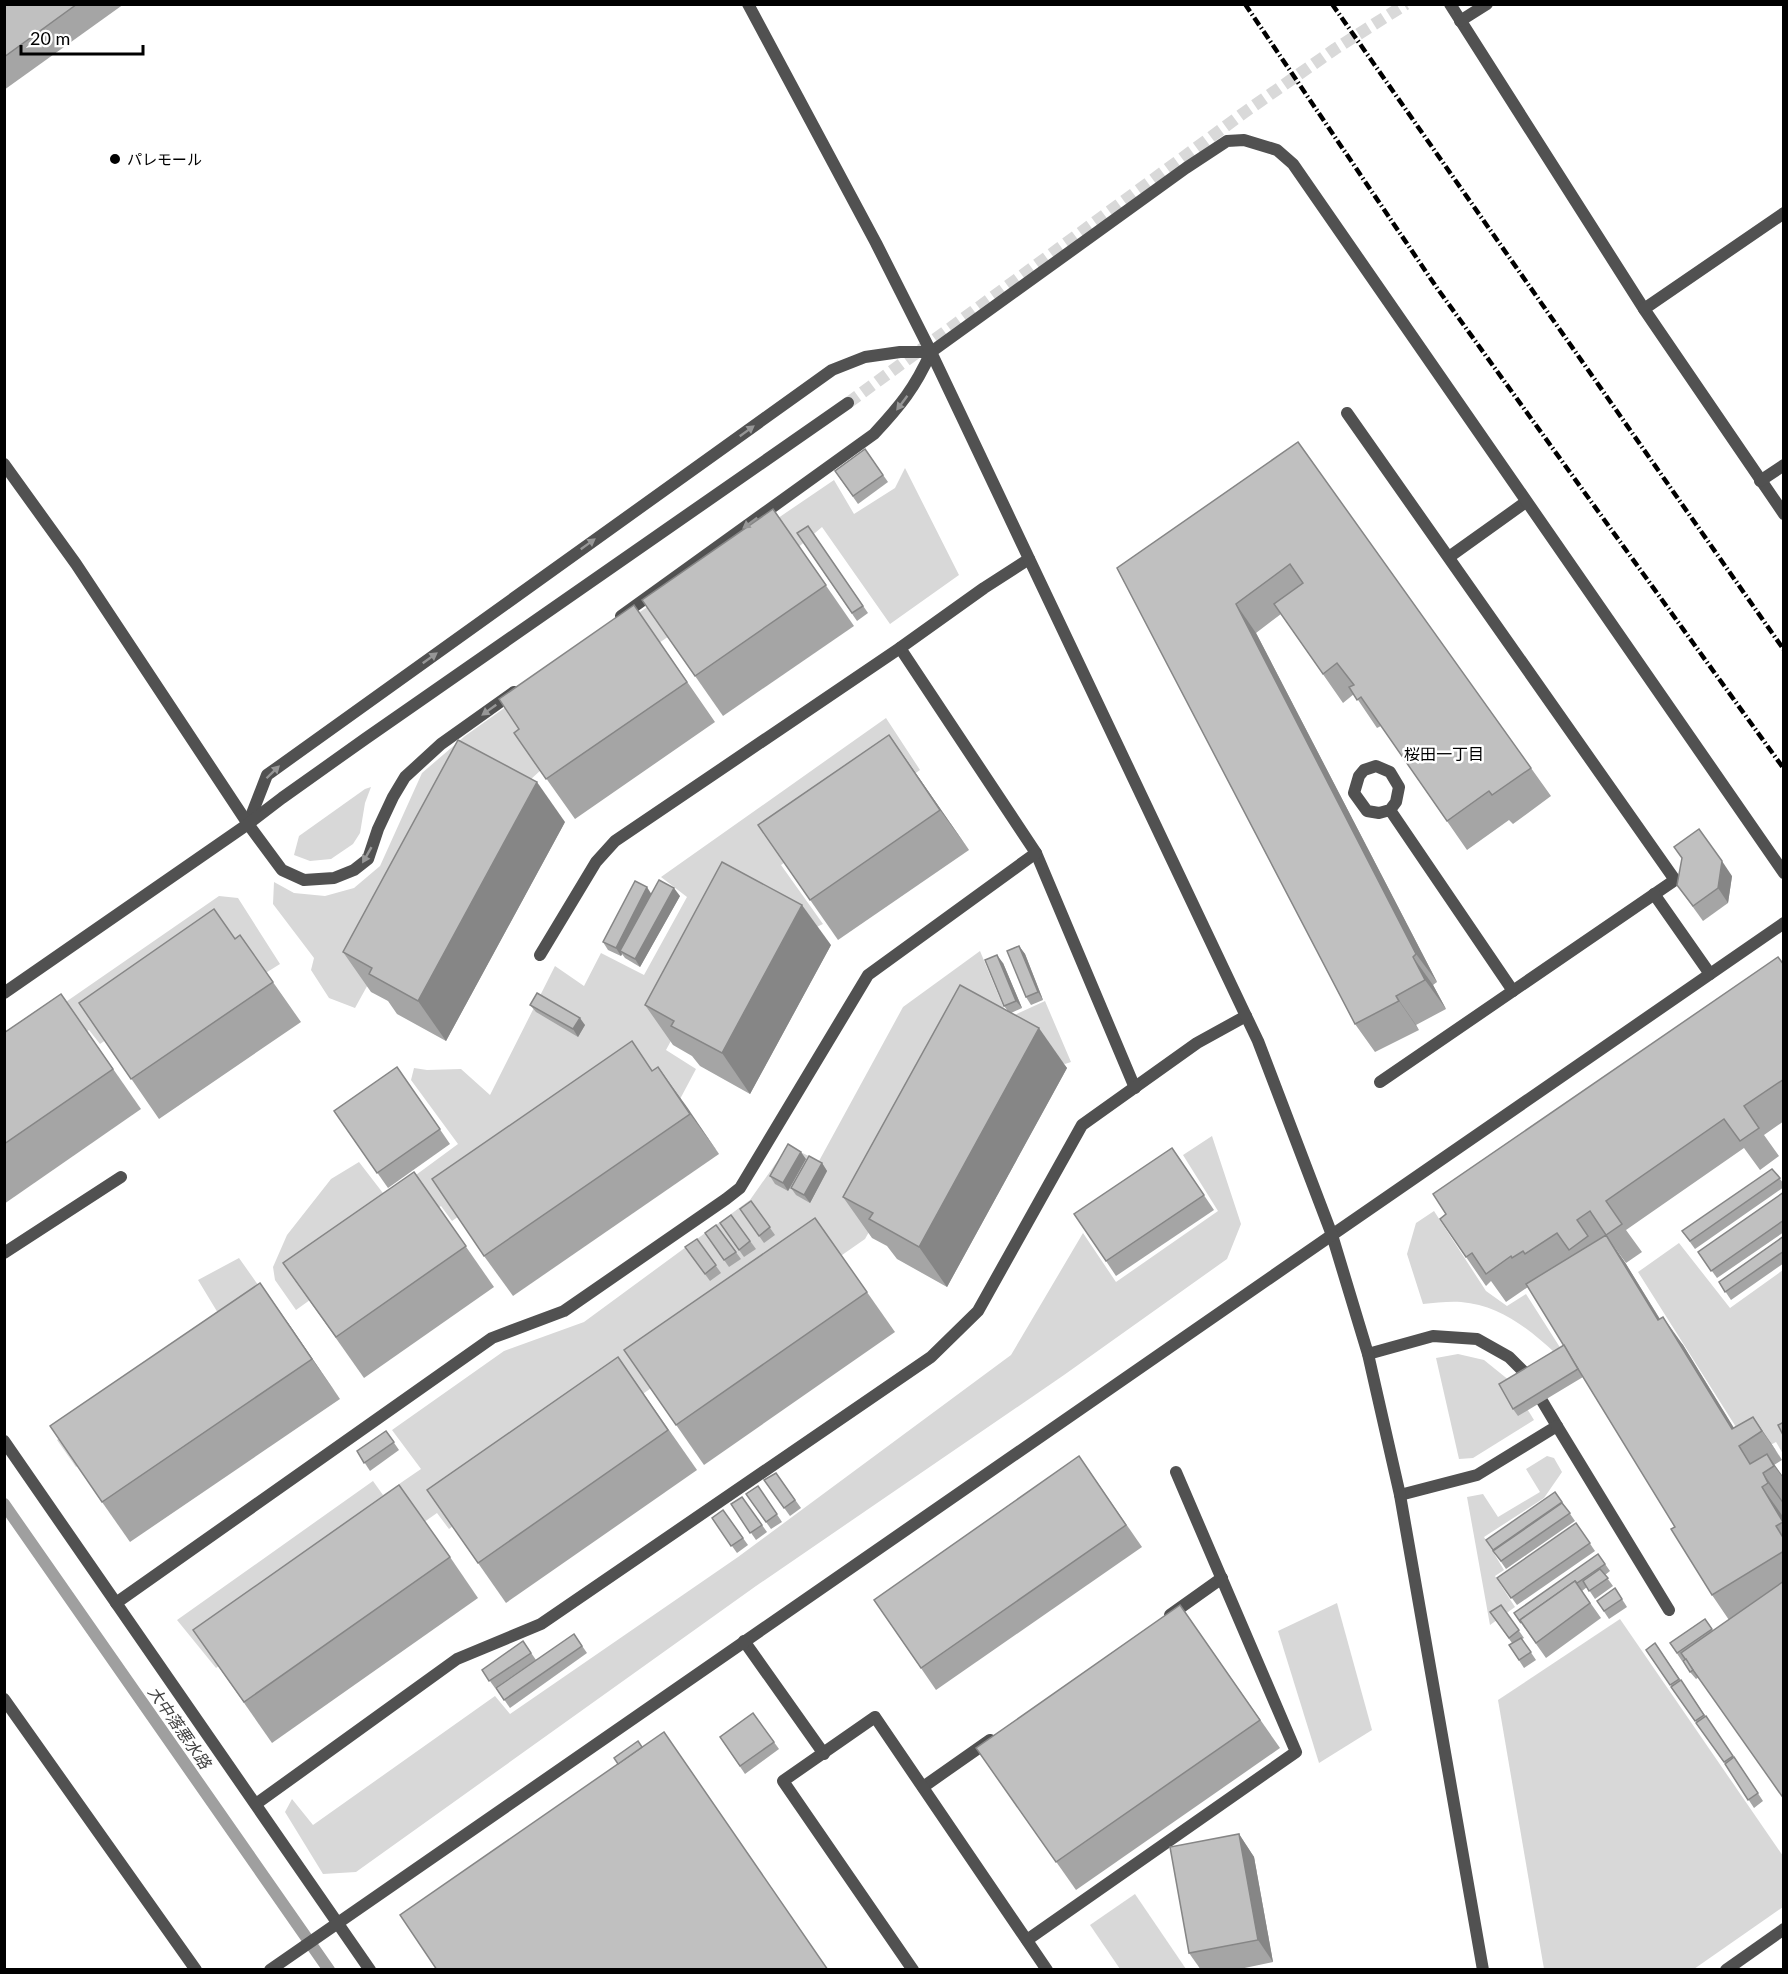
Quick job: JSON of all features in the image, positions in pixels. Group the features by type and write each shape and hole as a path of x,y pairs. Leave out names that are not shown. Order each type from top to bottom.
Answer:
{"street":[{"path":"748,4 876,243 931,352 1258,1041 1332,1235 1368,1354 1400,1495 1484,1970"},
{"path":"1450,4 1644,309 1784,514"},
{"path":"1460,21 1487,4"},
{"path":"615,620 874,434 919,380 931,352 1186,168 1227,141 1244,140 1259,143 1277,150 1293,164 1784,873"},
{"path":"1644,309 1784,213"},
{"path":"248,825 267,775 832,370 865,357 900,352 931,352"},
{"path":"4,993 248,825 328,765 848,403"},
{"path":"1347,413 1675,880 1380,1082"},
{"path":"4,464 76,564 248,825 282,870 304,880 334,878 354,870 368,859 378,829 393,796 405,777 441,744 528,682"},
{"path":"1760,481 1784,465"},
{"path":"1449,557 1526,502"},
{"path":"540,956 596,862 615,841 1029,559"},
{"path":"900,648 1036,853 1135,1088"},
{"path":"1390,810 1513,991"},
{"path":"116,1602 492,1338 564,1311 740,1188 868,975 1036,853"},
{"path":"1654,894 1710,974"},
{"path":"270,1970 1784,923"},
{"path":"256,1804 457,1659 541,1624 931,1357 978,1311 1082,1125 1197,1043 1246,1016"},
{"path":"4,1253 121,1177"},
{"path":"1368,1354 1433,1336 1478,1339 1509,1357 1526,1374 1670,1610"},
{"path":"1400,1495 1477,1476 1557,1426"},
{"path":"4,1441 256,1804 335,1924 370,1970"},
{"path":"1027,1940 1296,1752 1176,1472"},
{"path":"1155,1625 1222,1578"},
{"path":"744,1641 824,1754"},
{"path":"4,1699 196,1970"},
{"path":"913,1970 783,1781 875,1717 1047,1970"},
{"path":"922,1787 1000,1733"},
{"path":"1726,1970 1784,1929"}],"shaded area":[{"path":"905,468 959,575 890,624 822,527 795,550 656,645 542,769 517,792 483,776 355,1008 329,998 311,970 314,958 273,904 274,882 294,893 325,896 354,888 380,866 422,773 465,736 637,614 834,480 854,514 895,488"},
{"path":"886,718 920,770 781,865 823,924 808,931 748,898 666,1050 696,1069 679,1101 660,1076 452,1221 441,1206 296,1310 275,1280 273,1267 287,1235 331,1179 359,1162 386,1197 458,1144 411,1080 414,1068 461,1069 490,1095 555,966 584,986 601,953 644,975 687,897 661,877"},
{"path":"371,787 365,803 360,833 353,844 331,859 310,861 294,855 299,836"},
{"path":"219,896 238,898 280,964 264,974 243,946 100,1044 89,1030 5,1089 5,1044"},
{"path":"980,951 1008,1018 1045,1001 1071,1062 1065,1064 987,1021 865,1239 449,1529 437,1513 216,1668 177,1620 373,1481 383,1495 421,1469 392,1430 504,1351 584,1322 750,1200 788,1146 819,1161 903,1007"},
{"path":"1212,1136 1241,1224 1227,1259 1064,1375 756,1586 356,1872 323,1874 285,1812 292,1799 313,1825 495,1696 510,1714 738,1557 1011,1355 1083,1233 1116,1282 1218,1211 1183,1155"},
{"path":"1434,1211 1486,1291 1507,1306 1526,1294 1561,1349 1555,1353 1512,1319 1488,1308 1461,1302 1423,1304 1407,1254 1416,1223"},
{"path":"1679,1243 1730,1308 1783,1270 1783,1454 1776,1442 1753,1454 1638,1272"},
{"path":"239,1258 285,1323 76,1467 57,1440 224,1323 198,1280"},
{"path":"1458,1354 1484,1360 1510,1381 1534,1420 1473,1458 1459,1459 1436,1358"},
{"path":"1547,1456 1554,1458 1562,1472 1544,1498 1484,1537 1504,1570 1495,1576 1515,1607 1490,1625 1467,1497 1483,1494 1498,1517 1540,1492 1526,1469"},
{"path":"1337,1603 1372,1730 1319,1763 1278,1631"},
{"path":"1620,1619 1783,1856 1783,1907 1694,1969 1544,1969 1498,1700"},
{"path":"1135,1894 1186,1969 1120,1969 1090,1925"}],"building":[{"path":"4,4 77,4 4,57"},
{"path":"1298,442 1531,768 1492,795 1489,791 1447,821 1361,697 1357,700 1349,687 1354,685 1337,663 1323,674 1274,604 1303,583 1290,564 1236,604 1416,954 1413,957 1425,980 1396,996 1399,1001 1355,1024 1117,568"},
{"path":"865,449 883,475 853,496 835,471"},
{"path":"773,509 826,585 695,676 642,600"},
{"path":"808,526 863,606 852,613 797,533"},
{"path":"634,605 687,682 546,779 514,733 519,729 499,699"},
{"path":"889,735 940,810 810,900 758,825"},
{"path":"458,740 537,782 418,1001 369,974 372,968 343,952"},
{"path":"1699,829 1722,861 1718,888 1693,906 1677,885 1682,858 1674,847"},
{"path":"722,862 802,905 722,1053 671,1026 674,1021 645,1005"},
{"path":"659,880 674,888 635,959 620,951"},
{"path":"635,881 647,887 616,948 603,942"},
{"path":"214,909 235,939 240,935 273,982 131,1079 79,1003"},
{"path":"1019,946 1038,992 1026,997 1007,951"},
{"path":"997,955 1016,1001 1004,1006 985,960"},
{"path":"1778,957 1784,965 1784,1079 1744,1106 1759,1128 1740,1141 1724,1119 1606,1201 1622,1224 1606,1235 1590,1211 1577,1220 1588,1236 1569,1250 1557,1233 1525,1254 1523,1251 1512,1258 1511,1256 1486,1274 1472,1253 1466,1257 1440,1219 1446,1214 1433,1194"},
{"path":"960,985 1039,1028 919,1247 869,1219 873,1213 843,1197"},
{"path":"537,993 580,1018 573,1029 530,1005"},
{"path":"61,994 113,1069 4,1144 4,1033"},
{"path":"632,1041 652,1071 658,1067 690,1114 484,1256 432,1179"},
{"path":"397,1067 440,1129 377,1173 334,1111"},
{"path":"788,1144 801,1152 783,1183 770,1176"},
{"path":"1172,1148 1204,1195 1106,1261 1074,1214"},
{"path":"809,1156 822,1163 804,1195 791,1188"},
{"path":"1772,1169 1780,1178 1690,1241 1682,1231"},
{"path":"414,1172 466,1246 336,1337 283,1263"},
{"path":"1784,1192 1784,1220 1711,1271 1698,1252"},
{"path":"751,1201 770,1227 759,1236 740,1209"},
{"path":"731,1215 750,1241 739,1250 720,1223"},
{"path":"815,1218 867,1292 676,1425 624,1350"},
{"path":"716,1225 736,1252 724,1260 705,1233"},
{"path":"1606,1235 1658,1320 1663,1317 1732,1429 1753,1417 1762,1431 1739,1446 1750,1464 1767,1454 1774,1466 1763,1473 1768,1483 1762,1487 1783,1522 1776,1526 1784,1539 1784,1551 1712,1595 1671,1529 1675,1527 1526,1284"},
{"path":"1784,1236 1784,1251 1725,1292 1719,1282"},
{"path":"697,1239 716,1265 705,1274 685,1247"},
{"path":"260,1283 312,1359 102,1502 50,1426"},
{"path":"1564,1345 1578,1369 1513,1409 1499,1384"},
{"path":"618,1357 668,1430 478,1563 427,1490"},
{"path":"1784,1422 1784,1437 1778,1425"},
{"path":"386,1431 394,1442 364,1463 357,1451"},
{"path":"1079,1456 1126,1525 921,1668 874,1600"},
{"path":"776,1473 795,1500 784,1508 764,1480"},
{"path":"399,1485 450,1557 244,1702 193,1630"},
{"path":"758,1486 777,1514 766,1522 746,1494"},
{"path":"1555,1492 1562,1502 1493,1550 1486,1540"},
{"path":"742,1497 762,1525 750,1533 731,1504"},
{"path":"1562,1503 1570,1513 1501,1561 1493,1551"},
{"path":"723,1510 743,1538 731,1546 712,1518"},
{"path":"1576,1523 1590,1543 1511,1598 1497,1578"},
{"path":"1598,1554 1605,1564 1577,1583 1575,1581 1520,1620 1521,1623 1514,1613"},
{"path":"1600,1569 1608,1578 1589,1591 1583,1581"},
{"path":"1575,1581 1590,1603 1536,1643 1520,1620"},
{"path":"1784,1581 1784,1799 1681,1653"},
{"path":"1615,1588 1622,1599 1604,1611 1597,1601"},
{"path":"1180,1605 1260,1720 1056,1862 976,1748"},
{"path":"1501,1605 1519,1630 1509,1638 1490,1612"},
{"path":"1705,1619 1712,1629 1677,1653 1670,1643"},
{"path":"574,1634 582,1646 504,1700 496,1688"},
{"path":"1521,1638 1531,1652 1519,1660 1509,1645"},
{"path":"523,1641 531,1653 489,1681 482,1670"},
{"path":"1655,1643 1679,1679 1670,1685 1646,1650"},
{"path":"1686,1659 1693,1670 1690,1672 1683,1661"},
{"path":"1681,1680 1704,1715 1695,1721 1671,1687"},
{"path":"753,1713 774,1742 740,1766 720,1737"},
{"path":"1706,1716 1733,1756 1724,1762 1696,1723"},
{"path":"664,1732 828,1970 437,1970 400,1915"},
{"path":"638,1741 642,1747 618,1764 614,1758"},
{"path":"1734,1757 1758,1793 1748,1800 1725,1764"},
{"path":"1239,1834 1258,1940 1189,1953 1170,1847"}],"waterway":[{"name":"大中落悪水路","path":"4,1504 329,1970"}],"tunnel":[{"path":"848,403 1245,112 1335,49 1406,4"}],"railway":[{"path":"1245,4 1437,288 1784,769"},
{"path":"1332,4 1784,650"}],"place":[{"name":"パレモール","path":"115,159"}],"district":[{"name":"桜田一丁目","path":"1444,753"}]}
